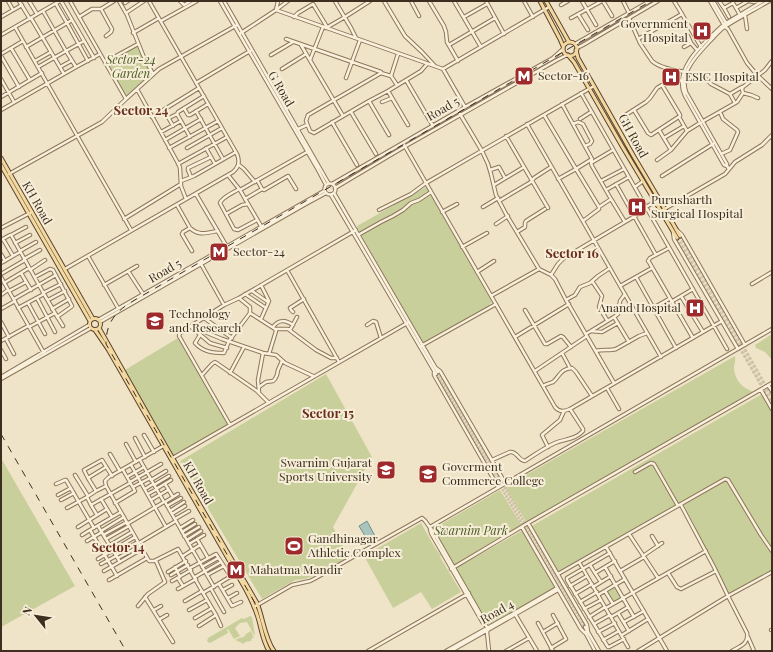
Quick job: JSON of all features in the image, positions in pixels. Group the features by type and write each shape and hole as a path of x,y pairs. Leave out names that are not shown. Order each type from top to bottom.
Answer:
{"main road":[{"path":"540,1 564,53 567,55 572,55 576,52 576,47 569,42 546,1"},
{"path":"563,48 566,43 569,42"},
{"name":"GH Road","path":"576,47 578,58 659,199 674,229"},
{"name":"GH Road","path":"567,55 574,62 643,181 674,229"},
{"name":"KH Road","path":"1,158 8,174 92,320"},
{"name":"KH Road","path":"1,165 8,174"},
{"name":"KH Road","path":"30,212 65,269 92,320"},
{"path":"674,229 678,237"},
{"path":"92,320 99,321 100,325 97,329 90,327 92,320"},
{"name":"KH Road","path":"97,329 238,573 256,606 267,638 274,651"},
{"name":"KH Road","path":"256,606 264,642 269,651"}],"street":[{"path":"8,1 13,10"},
{"path":"19,1 64,74"},
{"path":"29,1 37,14"},
{"path":"1,34 61,1 94,58"},
{"path":"70,1 126,98"},
{"path":"79,17 92,9 101,9 114,1"},
{"path":"119,1 126,13 133,33 153,74"},
{"path":"126,13 144,1"},
{"path":"65,269 234,172 239,164 239,159 236,152 150,1"},
{"path":"180,1 184,5 191,1"},
{"path":"161,22 197,1"},
{"name":"G Road","path":"220,1 236,26 307,152 329,184"},
{"name":"G Road","path":"224,1 236,26"},
{"path":"276,10 278,1"},
{"path":"240,33 288,1"},
{"path":"335,1 356,38"},
{"path":"310,60 325,27 345,17 370,1"},
{"path":"384,1 405,36 435,67"},
{"path":"411,1 419,16"},
{"path":"429,1 445,29 448,45 458,61"},
{"path":"524,1 533,17"},
{"path":"561,5 568,1"},
{"path":"582,1 596,25"},
{"path":"571,18 603,1 612,16"},
{"path":"623,1 629,13"},
{"path":"576,47 583,45 658,1"},
{"path":"674,1 701,47"},
{"path":"710,1 748,63 757,75 772,89"},
{"path":"714,1 726,26"},
{"path":"719,1 729,17"},
{"path":"736,8 749,1 758,1"},
{"path":"686,72 696,56 718,32 740,15 763,1"},
{"path":"728,168 682,90 683,80 689,61 697,50 726,26 771,1"},
{"path":"456,2 481,47"},
{"path":"464,17 486,2 504,34"},
{"path":"576,47 648,2"},
{"path":"724,8 732,2 740,15"},
{"path":"56,4 88,61"},
{"path":"294,17 298,12 313,4 325,27"},
{"path":"1,12 2,17 22,5"},
{"path":"276,10 443,69 549,7"},
{"path":"101,9 112,29 106,36"},
{"path":"43,11 76,68"},
{"path":"578,14 588,30"},
{"path":"638,39 682,14"},
{"path":"745,15 747,29"},
{"path":"133,33 159,18"},
{"path":"448,45 495,18"},
{"path":"629,18 638,39 655,63 686,72"},
{"path":"26,47 72,20"},
{"path":"8,174 102,122 126,98 163,66 236,26"},
{"path":"15,27 131,230"},
{"path":"688,36 697,50"},
{"path":"286,39 391,76"},
{"path":"346,78 360,40"},
{"path":"18,87 1,55 23,41"},
{"path":"38,67 84,41"},
{"path":"271,55 294,42"},
{"path":"684,47 692,43"},
{"path":"105,62 138,44"},
{"path":"301,44 343,116"},
{"path":"11,48 30,80"},
{"name":"Road 5","path":"329,184 553,58 563,48"},
{"path":"196,83 250,51"},
{"name":"G Road","path":"250,51 329,184"},
{"path":"35,61 51,52"},
{"path":"396,86 391,76 398,53"},
{"path":"1,110 100,54"},
{"path":"282,69 306,54"},
{"name":"Road 5","path":"335,188 460,114 567,55"},
{"path":"60,67 71,61"},
{"path":"730,94 765,70 772,61"},
{"path":"381,73 308,116 306,120 310,131 314,133 388,91 421,70 427,64"},
{"path":"443,69 465,107"},
{"path":"1,97 42,73"},
{"path":"624,116 646,102 657,88 662,85 671,81 683,80 699,74 701,74 711,84 730,94 735,103"},
{"path":"1,79 14,102"},
{"path":"406,80 433,126"},
{"path":"662,85 680,115 679,117 687,131"},
{"path":"379,210 411,194 426,183 594,86"},
{"path":"657,160 671,150 687,131 740,99 743,93 743,86"},
{"path":"152,117 199,88"},
{"path":"137,89 180,168 182,189 186,199"},
{"path":"388,91 408,125"},
{"path":"581,93 727,349"},
{"path":"743,93 758,98"},
{"path":"169,118 204,96"},
{"path":"382,102 392,98"},
{"path":"369,101 389,135"},
{"path":"184,108 189,115 209,104"},
{"path":"562,104 585,146 611,200 625,222"},
{"path":"164,110 173,126"},
{"path":"634,110 651,135 679,117"},
{"path":"196,111 223,159"},
{"path":"350,112 376,154"},
{"path":"580,119 591,112"},
{"path":"720,112 723,119 738,132 730,150 721,154"},
{"path":"177,114 190,137"},
{"path":"460,114 482,151 490,170 498,199 539,269 551,275 555,279 614,383"},
{"path":"544,115 599,207"},
{"path":"165,140 201,119"},
{"path":"161,132 181,121"},
{"path":"169,148 218,121"},
{"path":"332,122 357,165"},
{"path":"573,124 578,122 583,124 592,141 590,144 585,146"},
{"path":"527,124 661,356"},
{"path":"298,130 307,125"},
{"path":"664,138 684,126"},
{"path":"187,148 222,128"},
{"path":"659,130 671,150"},
{"path":"661,211 727,172 728,168 735,162 762,145 772,135"},
{"path":"506,136 532,180 546,209 526,221 525,226 517,232"},
{"path":"178,164 227,137"},
{"path":"403,143 534,371 559,411 570,409 722,321"},
{"path":"714,144 724,165 728,168"},
{"path":"662,176 714,144"},
{"path":"206,148 215,164"},
{"path":"558,179 613,150"},
{"path":"124,219 181,182 191,178 236,152"},
{"path":"257,220 237,230 234,229 220,202 222,199 307,152"},
{"path":"191,178 188,168 211,156"},
{"path":"239,164 262,189"},
{"path":"490,170 499,167 505,178"},
{"path":"494,185 524,167"},
{"path":"483,206 532,180 552,167"},
{"path":"601,181 624,169"},
{"path":"228,175 245,199 261,226"},
{"path":"245,199 262,189 265,190 288,176 296,189"},
{"path":"606,190 629,177"},
{"path":"635,187 643,181"},
{"path":"333,194 335,188 329,184 325,192 333,194 408,322"},
{"path":"616,184 656,254"},
{"name":"Road 5","path":"99,321 261,226 325,192"},
{"name":"Road 5","path":"227,247 325,192"},
{"path":"358,235 404,210 411,203 419,200 431,192"},
{"path":"196,194 227,247"},
{"path":"551,275 564,258 635,216 659,199"},
{"path":"583,221 599,209 599,207 611,200"},
{"path":"226,214 242,205 248,204"},
{"path":"442,212 457,204"},
{"path":"176,205 190,228 197,233 200,234 218,231"},
{"path":"1,228 30,212"},
{"path":"496,224 508,216"},
{"path":"13,256 2,239 26,227"},
{"path":"190,228 182,234 192,251"},
{"path":"674,229 674,240 738,349"},
{"path":"674,229 682,235 745,345"},
{"path":"354,231 358,235 437,373"},
{"path":"230,425 179,336 180,333 224,305 252,291 354,231"},
{"path":"462,247 487,233"},
{"path":"11,235 63,326"},
{"path":"16,243 30,235"},
{"path":"1,263 36,242"},
{"path":"669,248 656,254 648,261 692,338"},
{"path":"1,274 40,250"},
{"path":"1,254 5,261"},
{"path":"88,256 118,308"},
{"path":"4,283 45,260"},
{"path":"477,272 494,261"},
{"path":"200,263 224,305"},
{"name":"Road 5","path":"99,321 118,308 200,263"},
{"path":"104,284 137,266"},
{"path":"566,300 575,295 580,286 592,281 610,268"},
{"path":"620,286 652,268"},
{"path":"35,278 50,269 53,270 56,275 72,304 71,308 57,316"},
{"path":"491,296 539,269"},
{"path":"287,270 339,362"},
{"path":"128,271 143,294"},
{"path":"752,284 772,272"},
{"path":"21,273 31,290"},
{"path":"1,309 56,275"},
{"path":"1,277 44,353"},
{"path":"636,277 676,348"},
{"path":"592,281 602,296 599,307 607,320"},
{"path":"1,295 26,282"},
{"path":"18,308 61,284"},
{"path":"261,285 269,300 261,319"},
{"path":"671,302 693,289"},
{"path":"48,300 65,291"},
{"path":"252,291 268,302"},
{"path":"245,294 266,308"},
{"path":"534,371 571,347 590,331 618,314 620,301 625,294"},
{"path":"681,296 703,332"},
{"path":"37,298 55,332"},
{"path":"200,335 195,343 204,350 207,352 225,352 229,341 250,313 250,307 239,298"},
{"path":"653,308 669,298"},
{"path":"52,308 69,299"},
{"path":"293,312 290,308 304,299"},
{"path":"28,303 45,334"},
{"path":"421,346 496,304"},
{"path":"515,337 569,304"},
{"path":"524,310 545,344 548,344 561,336 571,347"},
{"path":"1,342 55,313"},
{"path":"250,313 274,328 290,330 313,348 331,358 337,358"},
{"path":"290,330 298,317"},
{"path":"614,317 629,342"},
{"path":"204,318 232,338"},
{"path":"269,354 276,331 274,328 277,322 286,321 293,325"},
{"path":"367,325 373,321 376,322 381,338"},
{"path":"1,322 14,354"},
{"path":"172,459 408,322"},
{"path":"590,331 602,332 618,323"},
{"path":"193,324 209,333 244,347 263,353 276,355 282,361 314,376"},
{"path":"190,326 210,343 227,348"},
{"path":"1,378 90,327"},
{"path":"430,528 498,487 772,329"},
{"path":"596,350 614,350 647,333"},
{"path":"230,373 244,347"},
{"path":"1,350 6,359"},
{"path":"562,352 570,368 576,372 592,396"},
{"path":"258,392 263,353"},
{"path":"258,388 266,382 273,381 275,379 278,375 278,370 282,361"},
{"path":"202,375 213,362 216,363 258,392 269,403"},
{"path":"543,386 553,381 562,372 570,368"},
{"path":"434,369 440,371 505,483"},
{"path":"434,369 434,375 498,487"},
{"path":"453,568 528,523 772,383"},
{"path":"768,385 772,391"},
{"path":"607,388 619,409"},
{"path":"761,390 772,408"},
{"path":"492,460 512,451 524,461 555,443 570,439 583,431 570,409"},
{"path":"548,447 542,435 560,420 564,411"},
{"path":"144,435 154,452"},
{"path":"135,438 145,457"},
{"path":"126,444 144,467 172,514 205,571 224,612"},
{"path":"164,446 112,476 106,480 105,483 149,561 156,561 177,549 179,550 191,569 221,626"},
{"path":"110,454 135,490 116,503"},
{"path":"96,491 84,471 85,469 102,460 112,476"},
{"path":"635,472 653,463 706,551 747,633 754,651"},
{"path":"92,505 161,464"},
{"path":"131,465 166,527"},
{"path":"88,478 106,467"},
{"path":"127,477 144,467"},
{"path":"133,487 166,471"},
{"path":"75,475 97,515"},
{"path":"145,489 168,476"},
{"path":"56,484 66,479 94,528"},
{"path":"558,574 723,479 728,480 772,551"},
{"path":"148,494 171,480"},
{"path":"165,484 172,497"},
{"path":"67,508 106,486"},
{"path":"58,495 71,488"},
{"path":"151,500 168,490"},
{"path":"61,500 74,493"},
{"path":"106,539 178,494"},
{"path":"167,506 181,498"},
{"path":"102,500 112,518"},
{"path":"170,511 184,502"},
{"path":"172,514 185,506"},
{"path":"78,526 107,509"},
{"path":"101,564 139,544 189,511"},
{"path":"82,535 121,512"},
{"path":"88,541 124,517"},
{"path":"256,606 292,585 312,580 420,518 424,518 485,622 487,627 489,651"},
{"path":"180,528 193,520"},
{"path":"528,523 588,625 586,632"},
{"path":"104,536 105,534 128,524"},
{"path":"182,532 194,524"},
{"path":"98,526 120,562"},
{"path":"184,536 199,527"},
{"path":"522,527 581,629 586,632 595,651"},
{"path":"90,530 117,576"},
{"path":"187,540 201,531"},
{"path":"110,545 132,532"},
{"path":"629,534 658,578"},
{"path":"189,544 204,535"},
{"path":"652,536 658,546"},
{"path":"98,559 135,537"},
{"path":"197,539 208,558"},
{"path":"620,571 662,543"},
{"path":"183,556 200,545"},
{"path":"606,547 660,638 666,650 662,651"},
{"path":"104,571 142,550"},
{"path":"589,617 706,551"},
{"path":"610,553 567,578 567,580 608,647 624,638"},
{"path":"172,581 216,554 231,577"},
{"path":"109,580 147,558"},
{"path":"202,567 218,558"},
{"path":"138,606 150,592 165,582 156,561"},
{"path":"168,572 186,561"},
{"path":"595,573 614,561"},
{"path":"178,589 221,562"},
{"path":"579,562 628,647"},
{"path":"171,575 188,565"},
{"path":"590,565 600,582"},
{"path":"207,575 224,566"},
{"path":"175,567 183,586"},
{"path":"605,567 634,616"},
{"path":"668,572 677,587 681,590 716,571"},
{"path":"638,651 728,596 772,572"},
{"path":"185,601 238,573"},
{"path":"570,586 587,576"},
{"path":"575,594 611,576"},
{"path":"580,602 605,591 625,579"},
{"path":"219,584 232,606 241,602"},
{"path":"223,590 232,585"},
{"name":"Road 4","path":"446,651 487,627 515,614 557,589"},
{"path":"605,591 613,604"},
{"path":"228,598 237,593"},
{"path":"368,651 467,593"},
{"path":"145,597 173,642"},
{"path":"189,610 207,600"},
{"path":"584,609 601,600"},
{"path":"154,610 162,606"},
{"path":"594,624 628,607"},
{"path":"195,618 212,608"},
{"path":"624,622 644,611"},
{"path":"618,613 629,631"},
{"path":"515,614 537,651"},
{"path":"160,619 167,615"},
{"path":"199,626 216,615"},
{"path":"538,623 552,650 566,639 553,615"},
{"path":"622,635 648,619"},
{"path":"542,632 558,623"},
{"path":"598,632 614,623"},
{"name":"Road 4","path":"451,651 487,627"},
{"path":"583,628 599,651"},
{"path":"603,640 619,630"},
{"path":"732,651 744,644 748,637"},
{"path":"506,651 529,638"}],"green space":[{"name":"Sector-24 Garden","path":"137,42 154,71 126,96 106,60"},
{"path":"426,187 492,302 488,307 423,343 357,226"},
{"path":"772,334 772,360 765,352 756,348 755,345"},
{"path":"178,338 228,423 228,427 175,457 125,370"},
{"name":"Swarnim Park","path":"735,356 734,368 736,377 742,386 753,392 527,523 505,487"},
{"path":"326,374 372,457 333,527 349,557 321,573 305,579 295,580 262,599 180,461"},
{"path":"762,394 772,412 772,572 730,597 683,503 557,574 530,527"},
{"path":"1,458 75,586 3,626 1,629"},
{"name":"Swarnim Park","path":"500,490 522,526 454,565 433,529"},
{"path":"421,523 461,592 432,609 421,592 393,608 364,556"},
{"path":"523,530 556,584 552,590 489,625 456,570 458,567"},
{"path":"616,587 622,598 613,603 607,592"},
{"path":"250,616 252,617 255,636 247,622 240,623 235,628 240,636 234,639 228,629 228,633 212,642 209,643 207,641 208,638 242,618 244,619"},
{"path":"251,631 254,638 252,638 251,641 245,642 244,644 235,640 244,637"}],"water":[{"path":"367,521 375,536 368,541 359,526"}],"tunnel":[{"path":"680,236 772,397"},
{"path":"677,238 772,404"},
{"path":"438,372 585,627"},
{"path":"436,374 582,628"}],"railway":[{"path":"255,603 106,344 106,337 113,319 121,309 133,301 651,1"},
{"path":"1,434 126,651"}],"place":[{"name":"Government Hospital","path":"702,31"},
{"name":"Sector-16","path":"524,76"},
{"name":"ESIC Hospital","path":"671,77"},
{"name":"Purusharth Surgical Hospital","path":"637,207"},
{"name":"Sector-24","path":"219,252"},
{"name":"Anand Hospital","path":"695,308"},
{"name":"Technology and Research","path":"155,321"},
{"name":"Swarnim Gujarat Sports University","path":"386,470"},
{"name":"Goverment Commerce College","path":"428,474"},
{"name":"Gandhinagar Athletic Complex","path":"294,546"},
{"name":"Mahatma Mandir","path":"236,570"}],"district":[{"name":"Sector 24","path":"141,110"},
{"name":"Sector 16","path":"572,253"},
{"name":"Sector 15","path":"328,413"},
{"name":"Sector 14","path":"118,547"}]}
